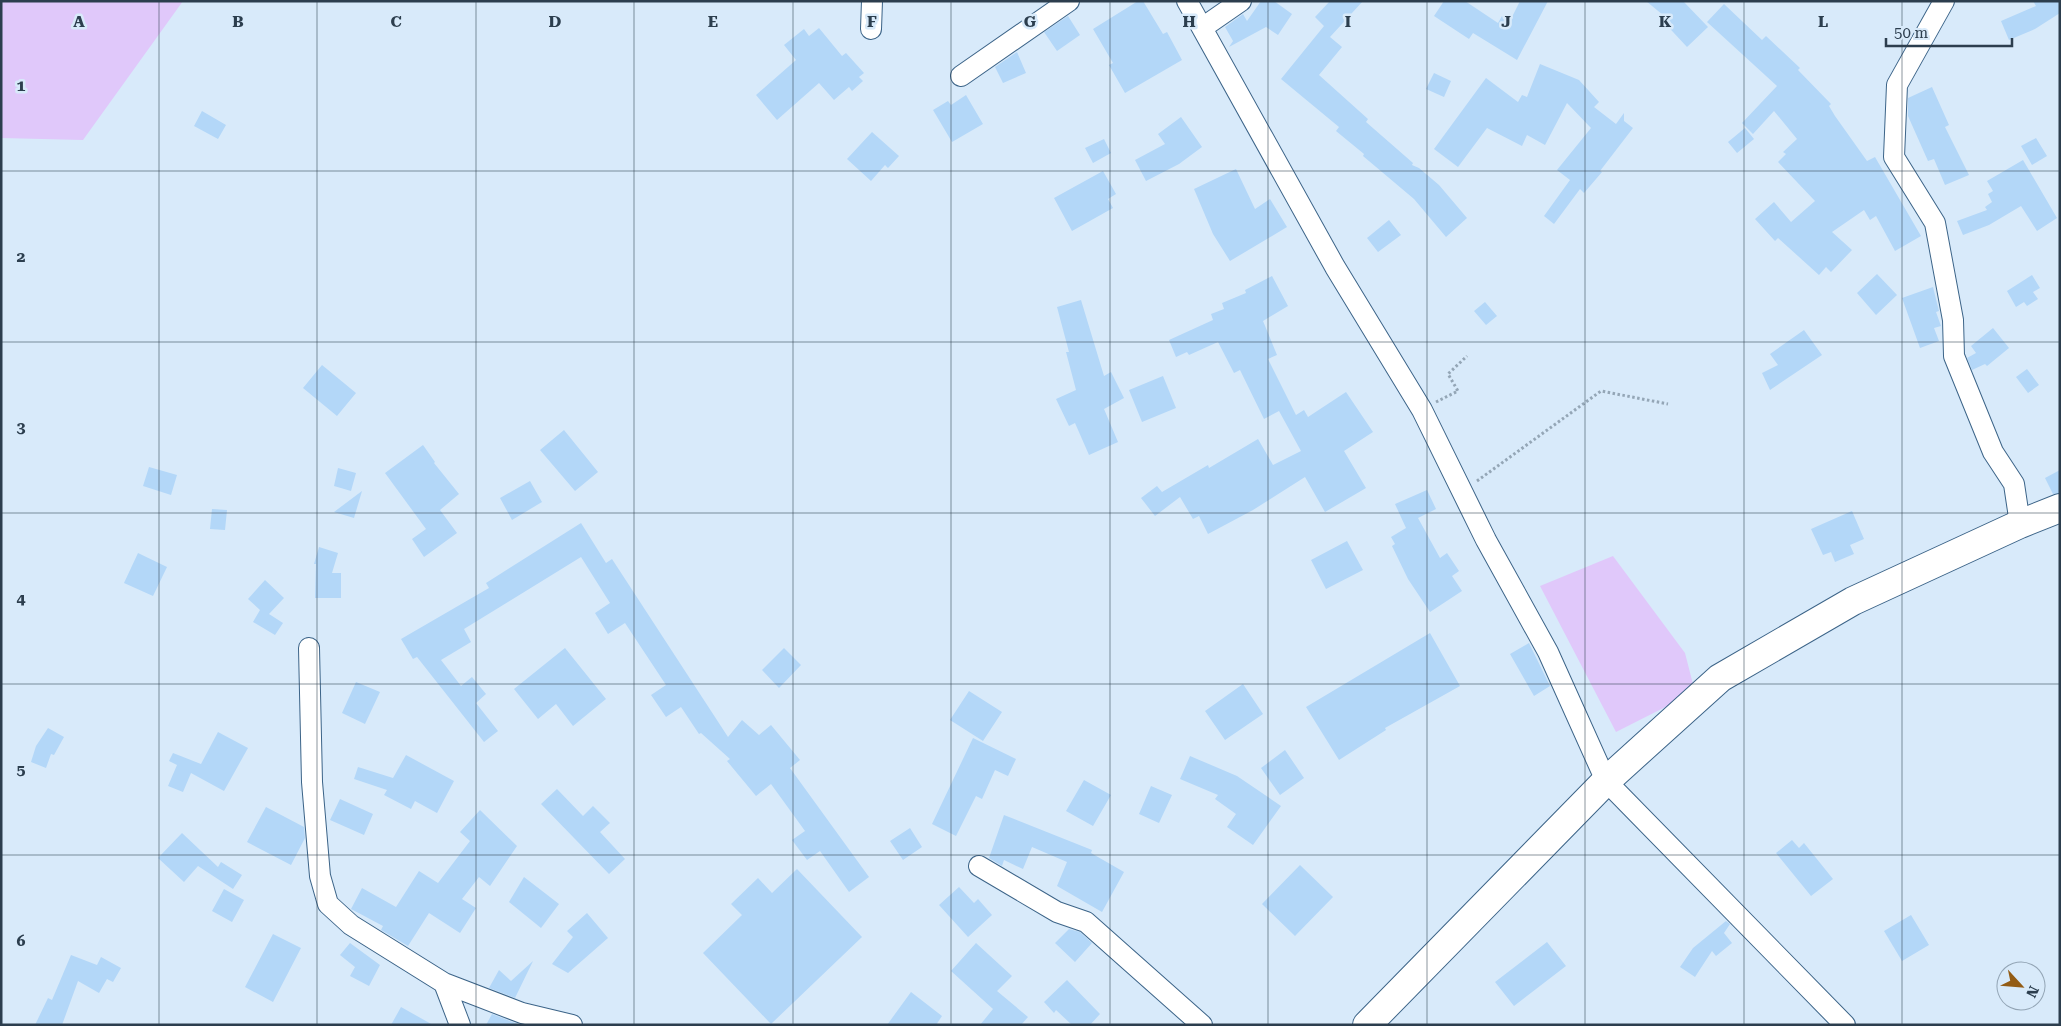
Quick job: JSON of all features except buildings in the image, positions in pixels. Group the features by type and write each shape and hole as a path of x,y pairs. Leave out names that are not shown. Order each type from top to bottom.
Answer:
{"main road":[{"path":"1368,1025 1606,781 1720,678 1853,601 2020,524 2060,508"}],"street":[{"path":"871,28 872,1"},
{"path":"960,76 1069,1"},
{"path":"1187,1 1335,267 1422,410 1462,492 1548,652 1606,781 1845,1025"},
{"path":"1202,28 1242,1"},
{"path":"1944,1 1898,85 1894,157 1935,223 1953,320 1954,356 1993,452 2014,484 2020,524"},
{"path":"309,648 312,782 320,876 328,904 351,925 444,984 522,1012 572,1025"},
{"path":"979,866 1057,912 1086,922 1202,1025"},
{"path":"444,984 460,1025"}],"path":[{"path":"1422,410 1458,391 1448,374 1467,356"},
{"path":"1462,492 1601,391 1668,404"}],"shaded area":[{"path":"1,1 183,1 83,140 1,138"},
{"path":"1613,556 1685,653 1695,692 1616,732 1540,586"}]}
